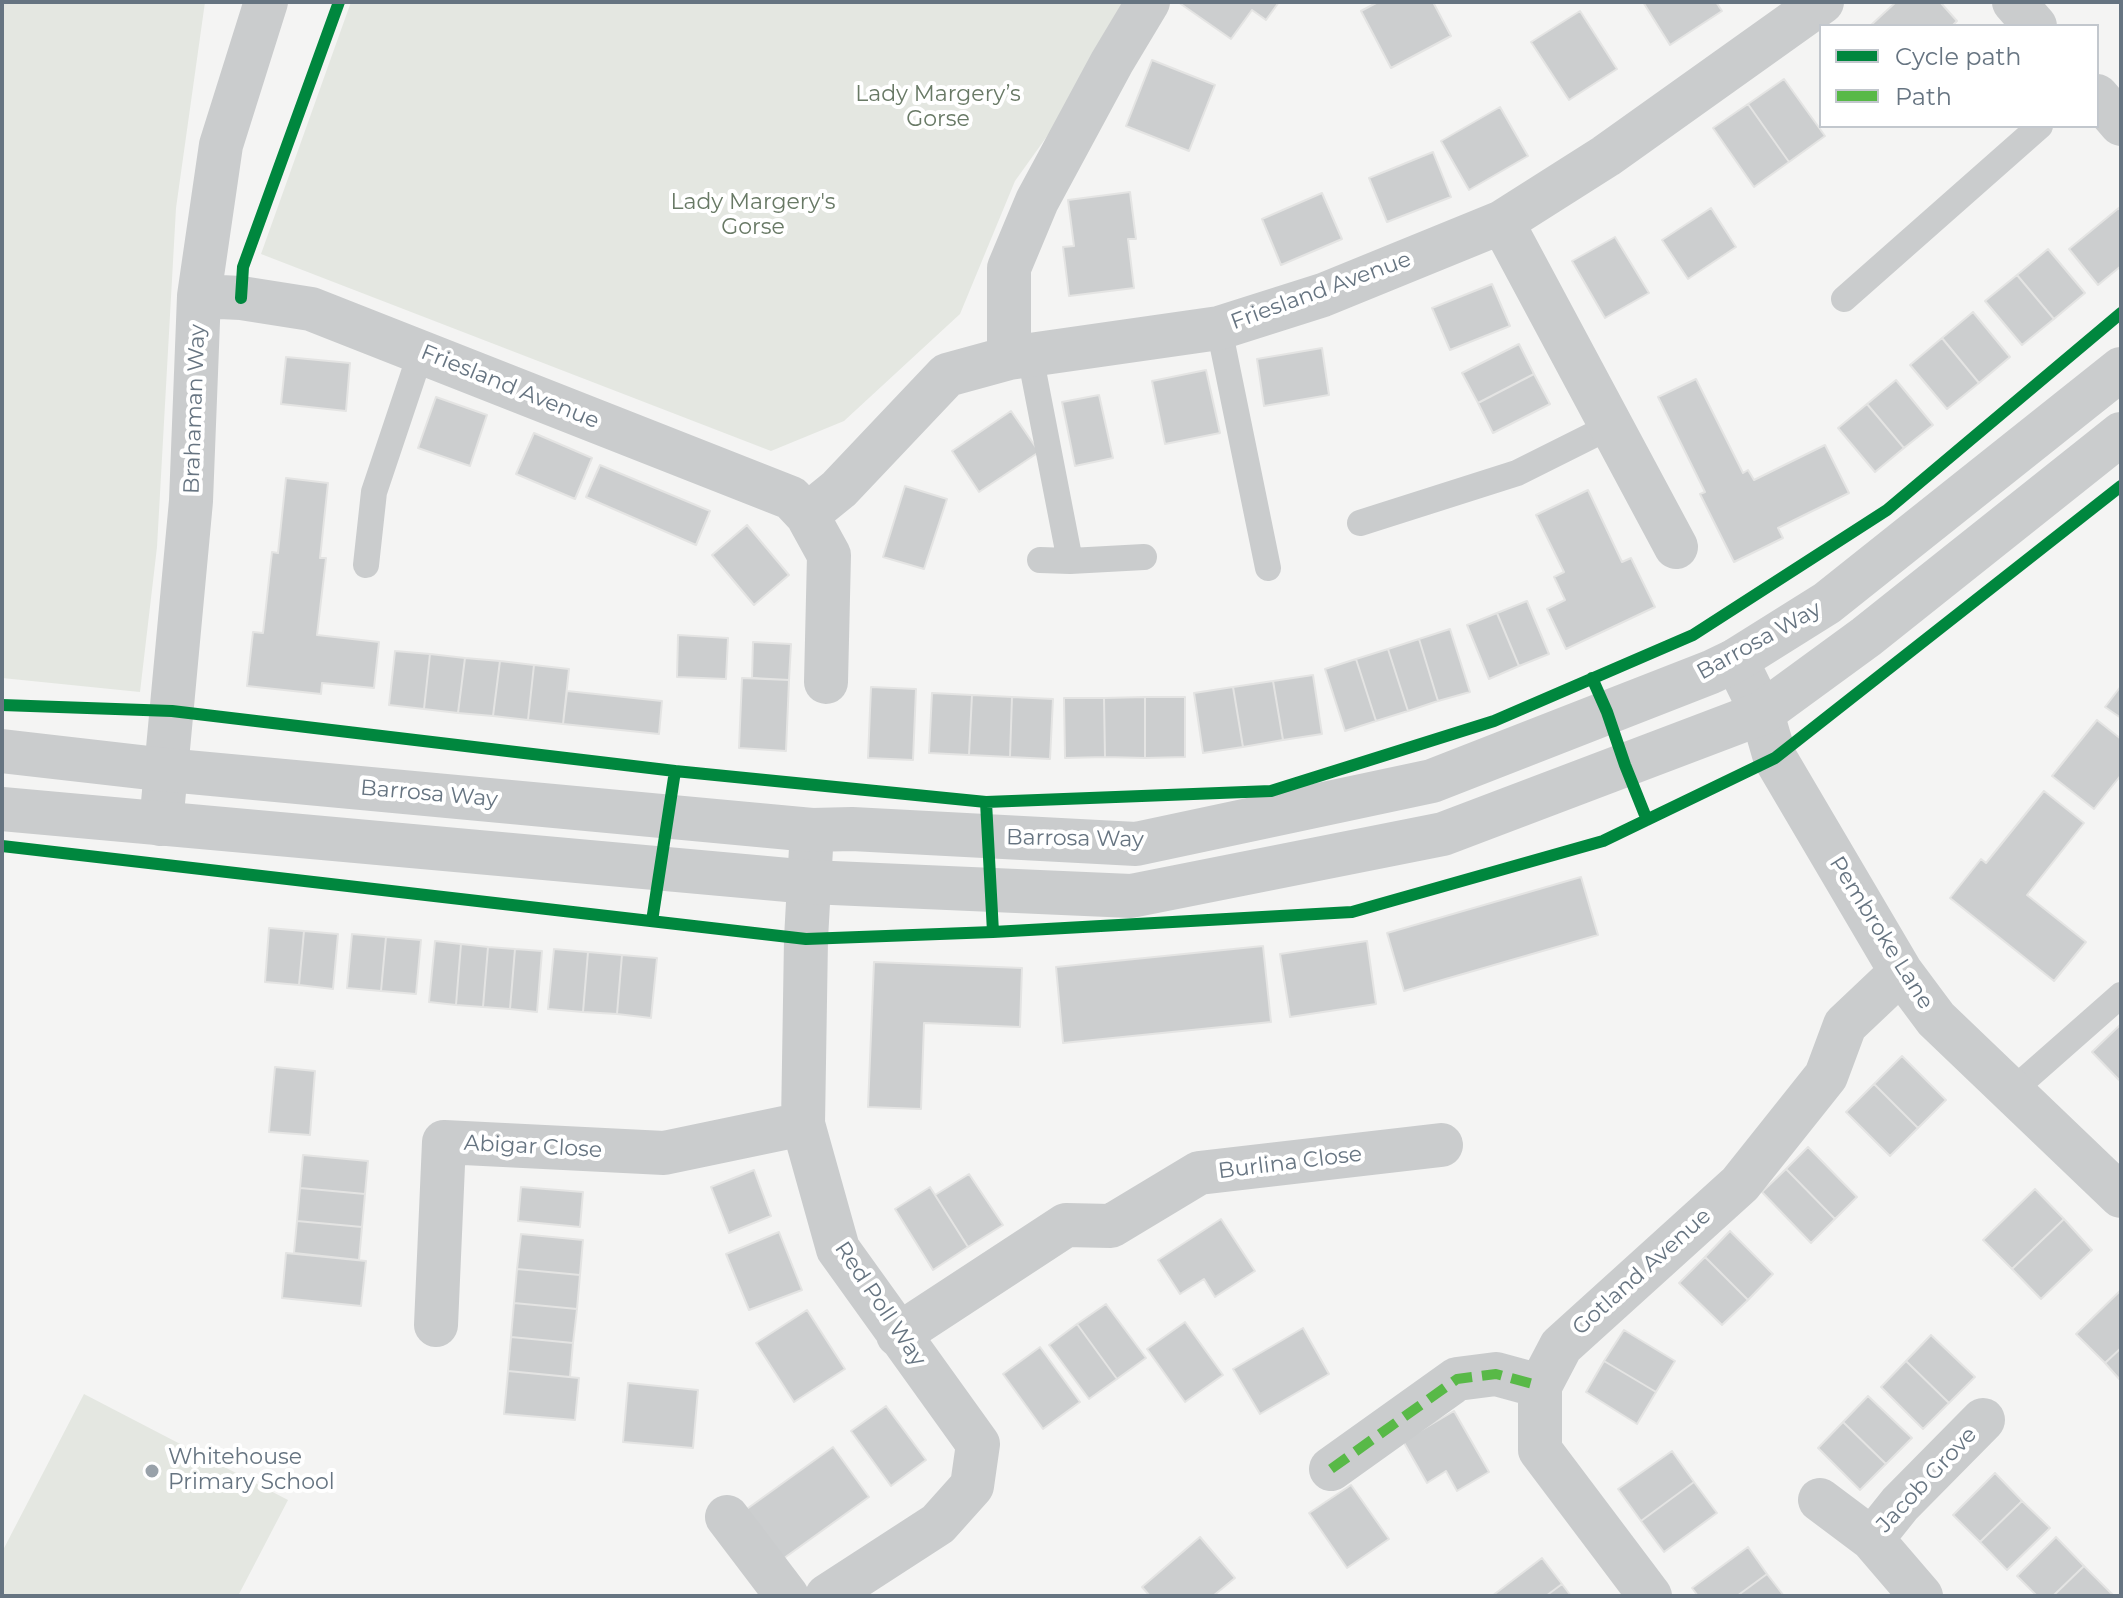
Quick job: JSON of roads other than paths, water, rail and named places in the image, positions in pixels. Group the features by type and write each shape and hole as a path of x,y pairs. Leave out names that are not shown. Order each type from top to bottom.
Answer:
{"street":[{"name":"Brahaman Way","path":"161,824 191,501 199,296 221,145 266,2"},
{"path":"1020,357 1009,268 1037,201 1148,2"},
{"name":"Friesland Avenue","path":"807,515 839,489 947,375 1020,357 1219,328 1323,295 1502,222 1606,156 1822,2"},
{"path":"2014,2 2033,24"},
{"path":"2099,98 2121,124"},
{"path":"1502,222 1676,547"},
{"name":"Friesland Avenue","path":"199,296 241,298 311,309 791,498 807,515 829,555 826,682"},
{"name":"Barrosa Way","path":"2,751 167,770 812,830 852,829 1136,844 1432,781 1736,660 1827,603 2121,369"},
{"path":"2,809 810,882 1131,896 1443,834 1762,713 1866,637 2121,434"},
{"name":"Pembroke Lane","path":"1736,660 1762,713 1775,758 1901,972 1936,1019 2121,1196"},
{"name":"Red Poll Way","path":"812,830 806,939 803,1124 838,1249 978,1444 972,1486 938,1524 827,1596"},
{"name":"Gotland Avenue","path":"1650,1596 1540,1450 1540,1386 1561,1346 1740,1184 1826,1076 1845,1025 1901,972"},
{"name":"Abigar Close","path":"436,1325 444,1142 664,1153 803,1124"},
{"name":"Burlina Close","path":"898,1335 1066,1225 1111,1226 1199,1173 1441,1145"},
{"path":"1331,1469 1457,1379 1496,1374 1540,1386"},
{"name":"Jacob Grove","path":"1872,1539 1900,1504 1983,1420"},
{"name":"Jacob Grove","path":"1820,1500 1872,1539 1921,1596"},
{"path":"727,1517 787,1596"}],"lane":[{"path":"1844,299 2038,128"},
{"path":"1219,328 1268,568"},
{"path":"366,565 374,492 421,352"},
{"path":"1020,357 1070,561"},
{"path":"1360,523 1517,473 1611,426"},
{"path":"1040,560 1144,557"},
{"path":"2012,1091 2121,995"}],"place":[{"name":"Whitehouse Primary School","path":"152,1471"}],"park label":[{"name":"Lady Margery’s Gorse","path":"938,108"},
{"name":"Lady Margery's Gorse","path":"753,216"}]}
